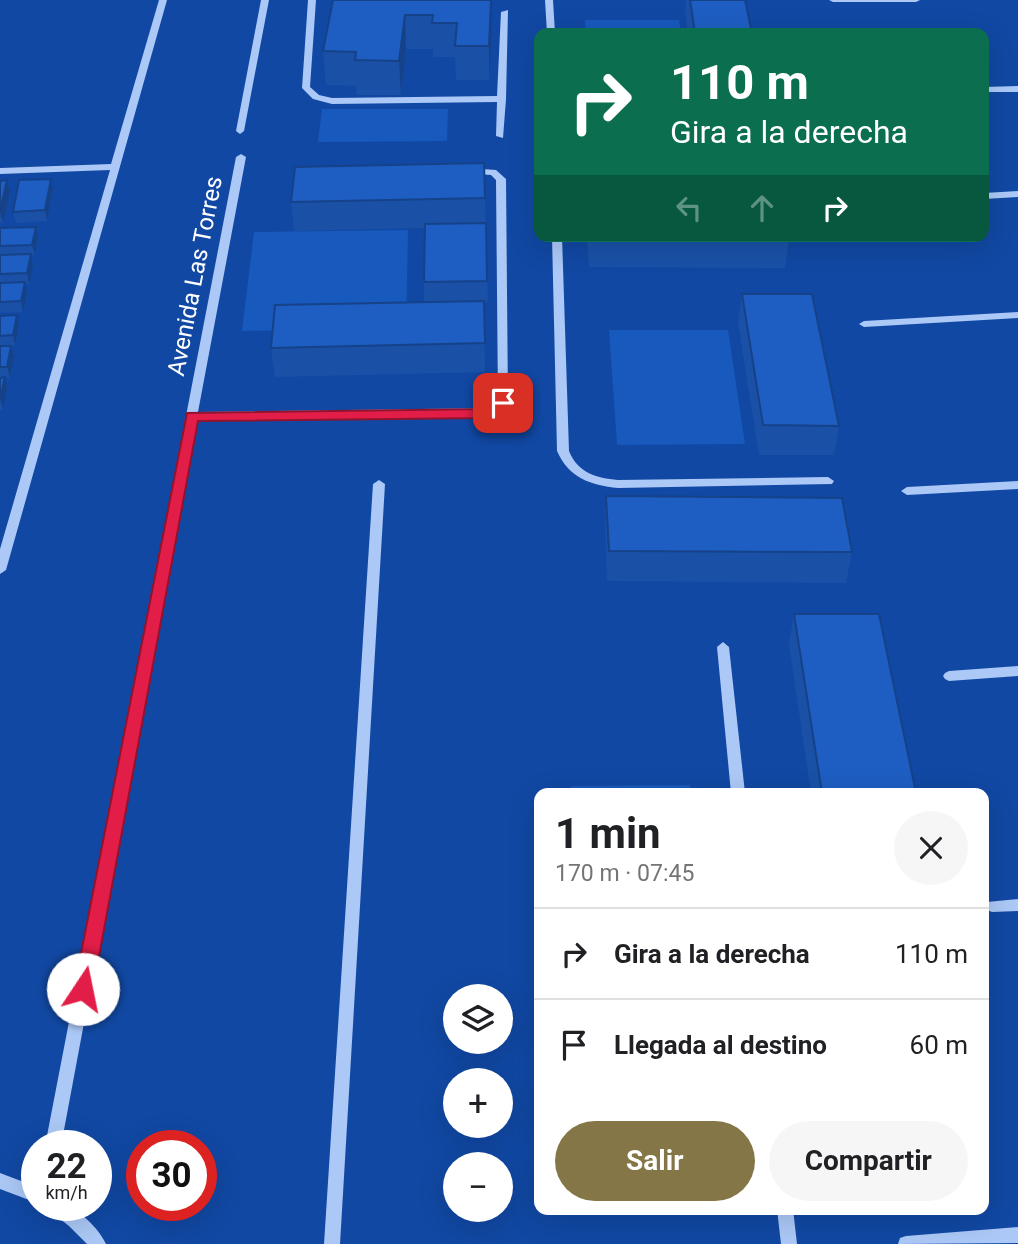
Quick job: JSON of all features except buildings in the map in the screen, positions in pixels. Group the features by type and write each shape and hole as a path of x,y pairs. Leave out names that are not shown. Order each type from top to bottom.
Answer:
{"street":[{"path":"0,570 4,542 163,0"},
{"path":"240,131 265,0"},
{"path":"312,0 306,88 316,97 332,101 502,99"},
{"path":"550,0 551,28"},
{"path":"833,0 916,0"},
{"path":"500,136 505,12"},
{"path":"989,90 1018,89"},
{"name":"Avenida Las Torres","path":"56,1130 241,157"},
{"path":"0,171 116,167"},
{"path":"192,416 499,411 503,403 501,179 493,172 462,171"},
{"path":"989,196 1018,194"},
{"path":"557,242 563,451 572,468 592,480 618,484 828,481"},
{"path":"864,324 1018,315"},
{"path":"332,1244 379,484"},
{"path":"907,491 1018,485"},
{"path":"723,648 737,788"},
{"path":"948,676 1018,671"},
{"path":"992,906 1018,905"},
{"path":"0,1181 21,1189"},
{"path":"786,1215 789,1244"},
{"path":"76,1221 98,1244"},
{"path":"906,1244 1018,1235"}],"shaded area":[{"path":"585,20 679,20 680,28 586,28"},
{"path":"322,109 448,109 447,141 318,142"},
{"path":"408,230 406,329 242,331 254,232"},
{"path":"609,330 728,330 745,444 617,445"},
{"path":"690,785 690,788 571,788"}],"route":[{"path":"83,989 192,416 493,413 499,411 503,403"}]}
